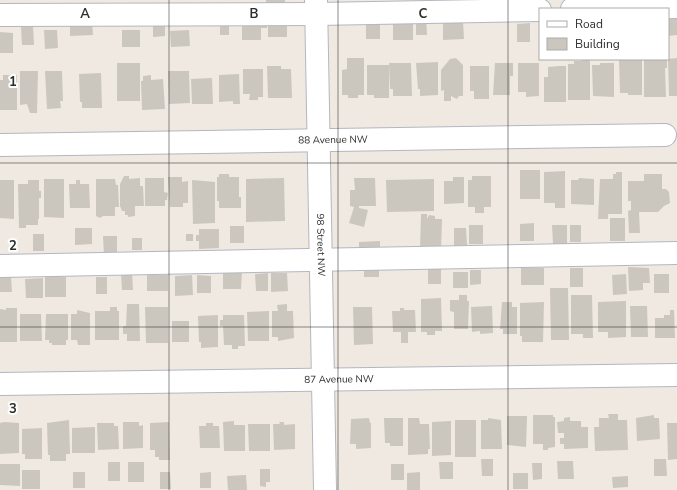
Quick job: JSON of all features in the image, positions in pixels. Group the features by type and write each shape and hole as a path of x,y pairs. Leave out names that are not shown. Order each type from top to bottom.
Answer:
{"street":[{"path":"0,14 316,7 539,10"},
{"name":"98 Street NW","path":"316,7 325,490"},
{"path":"624,8 677,7"},
{"name":"88 Avenue NW","path":"0,146 665,135"},
{"path":"0,266 677,253"},
{"name":"87 Avenue NW","path":"0,384 677,375"}],"building":[{"path":"266,0 285,0 285,4 266,4"},
{"path":"677,16 677,35 669,36 669,17"},
{"path":"267,17 267,28 261,28 261,40 242,40 242,21"},
{"path":"268,17 287,17 287,37 268,37"},
{"path":"426,17 427,35 416,35 416,18"},
{"path":"92,20 93,35 70,36 70,21"},
{"path":"220,20 229,20 229,35 220,35"},
{"path":"165,21 165,36 153,37 153,22"},
{"path":"393,21 413,21 413,40 393,40"},
{"path":"443,21 463,21 464,39 443,40"},
{"path":"366,22 380,22 380,39 366,39"},
{"path":"530,23 530,42 517,42 517,24"},
{"path":"33,26 34,45 22,45 21,27"},
{"path":"44,30 57,30 58,48 45,49"},
{"path":"122,30 140,30 140,47 122,47"},
{"path":"189,30 190,46 171,47 170,31"},
{"path":"0,32 13,33 13,53 0,53"},
{"path":"347,58 364,58 364,95 358,95 358,98 348,98 348,95 342,95 342,70 347,69"},
{"path":"456,58 463,65 463,96 459,96 457,99 451,96 451,101 444,101 444,90 441,91 441,70 450,59"},
{"path":"677,58 677,96 669,96 669,59"},
{"path":"619,60 642,60 642,95 628,95 628,93 620,93"},
{"path":"644,60 667,60 667,68 665,68 666,97 644,97"},
{"path":"574,61 590,61 590,100 568,100 568,64 574,64"},
{"path":"438,62 438,95 420,96 416,63"},
{"path":"117,63 140,63 140,101 117,101"},
{"path":"389,63 411,63 412,96 393,96 393,89 390,89"},
{"path":"495,63 513,63 513,76 510,76 510,95 493,95"},
{"path":"518,63 539,63 539,96 526,97 526,92 518,92"},
{"path":"600,63 614,63 614,97 593,96 592,65 600,65"},
{"path":"367,65 389,65 389,98 374,98 374,95 367,95"},
{"path":"267,66 281,66 281,69 291,69 292,98 268,98"},
{"path":"470,66 489,66 489,99 474,99 474,91 470,91"},
{"path":"566,66 566,102 544,102 544,77 548,77 548,67"},
{"path":"243,69 263,69 263,97 258,97 258,100 249,100 250,94 243,94"},
{"path":"20,71 38,71 37,113 30,113 27,104 20,105"},
{"path":"45,71 62,71 63,101 60,101 61,108 47,109"},
{"path":"168,71 189,71 190,103 169,104"},
{"path":"101,73 102,108 82,108 82,102 80,102 79,74"},
{"path":"239,74 240,104 233,104 233,101 219,102 219,75"},
{"path":"3,75 17,75 17,110 0,110 0,80 3,80"},
{"path":"151,75 151,80 163,79 165,109 142,110 141,81 143,81 143,76"},
{"path":"212,78 213,104 192,104 191,79"},
{"path":"520,170 540,170 540,199 520,199"},
{"path":"565,171 565,208 555,208 555,203 544,203 544,172"},
{"path":"616,172 622,172 622,214 608,214 608,219 598,219 600,179 613,179 613,174 616,174"},
{"path":"219,174 229,174 229,177 239,177 239,197 241,197 241,208 219,208 219,201 217,201 217,177 219,177"},
{"path":"644,174 662,174 662,189 666,189 669,192 670,203 658,212 639,212 640,233 629,233 628,211 631,210 631,201 628,201 628,181 644,181"},
{"path":"124,176 129,176 129,179 140,178 140,186 143,186 144,206 135,206 135,216 128,217 128,215 125,215 125,211 122,211 120,206 120,184"},
{"path":"472,176 491,176 491,207 484,207 484,213 475,213 475,207 468,207 468,180 472,180"},
{"path":"168,177 182,177 182,182 188,181 188,203 183,203 183,207 170,207"},
{"path":"453,177 464,177 464,203 444,204 444,181 453,181"},
{"path":"145,178 164,178 164,192 168,193 167,200 165,200 165,206 145,206"},
{"path":"284,178 285,221 246,222 246,179"},
{"path":"354,178 375,178 376,206 359,206 359,208 368,210 364,227 349,223 354,207 350,206 350,190 355,190"},
{"path":"579,178 594,179 594,205 571,204 571,180 578,180"},
{"path":"44,179 64,179 64,218 44,217"},
{"path":"96,179 115,179 116,185 118,185 119,207 115,207 115,216 103,216 100,218 96,216"},
{"path":"434,179 434,211 387,212 386,180"},
{"path":"0,180 14,180 14,219 0,218"},
{"path":"28,180 39,180 39,191 41,191 41,198 39,198 38,225 26,225 26,228 19,228 18,184 28,184"},
{"path":"76,180 80,180 80,184 89,184 90,208 70,208 69,184 76,184"},
{"path":"192,180 215,182 215,223 193,224"},
{"path":"421,214 427,214 427,219 429,215 435,216 435,219 442,219 441,251 420,250"},
{"path":"610,218 625,218 625,241 610,241"},
{"path":"534,223 534,241 520,241 520,224"},
{"path":"469,225 483,225 483,244 469,244"},
{"path":"552,225 567,225 567,244 553,244"},
{"path":"570,225 581,225 581,242 570,242"},
{"path":"230,226 244,226 244,243 230,243"},
{"path":"75,228 92,228 92,244 75,245"},
{"path":"454,228 466,228 467,245 454,246"},
{"path":"199,229 219,229 219,248 199,249 199,241 196,241 196,235 199,235"},
{"path":"33,234 44,234 44,251 33,251"},
{"path":"186,234 193,234 193,241 186,241"},
{"path":"103,236 117,236 117,256 104,256"},
{"path":"132,238 142,238 142,250 132,250"},
{"path":"380,241 380,254 359,254 359,242"},
{"path":"428,265 441,265 441,284 428,284"},
{"path":"364,266 379,267 379,277 364,277"},
{"path":"628,267 649,268 650,283 643,283 643,290 629,291"},
{"path":"521,268 544,268 544,285 521,285"},
{"path":"570,268 583,268 583,287 570,287"},
{"path":"470,270 481,270 481,284 470,285"},
{"path":"223,271 242,271 241,289 223,289"},
{"path":"132,272 133,290 122,290 121,273"},
{"path":"453,272 468,272 468,288 453,288"},
{"path":"268,273 268,291 256,291 255,274"},
{"path":"271,273 287,273 288,291 271,292"},
{"path":"626,274 627,294 613,295 612,275"},
{"path":"654,274 669,274 669,293 654,293"},
{"path":"147,275 168,275 168,291 147,291"},
{"path":"192,275 193,295 175,296 175,276"},
{"path":"197,275 211,276 211,293 197,293"},
{"path":"45,276 66,277 66,297 45,297"},
{"path":"0,277 11,277 12,292 0,292"},
{"path":"96,277 107,277 107,294 96,294"},
{"path":"43,278 43,298 26,298 25,279"},
{"path":"550,288 568,288 569,340 551,340"},
{"path":"459,295 467,295 467,301 469,301 468,329 454,329 454,312 450,311 450,300 459,300"},
{"path":"571,295 592,295 593,338 583,338 583,334 571,334"},
{"path":"441,298 442,331 435,331 435,335 427,335 427,332 421,332 421,299"},
{"path":"626,301 626,337 608,338 608,332 598,332 598,302"},
{"path":"502,302 512,302 512,307 517,307 517,334 503,334 503,329 500,329"},
{"path":"544,302 543,342 522,342 522,336 520,336 520,303"},
{"path":"127,304 139,304 140,341 127,341 127,334 123,334 123,326 126,326"},
{"path":"287,304 287,311 293,311 294,338 278,341 278,337 272,337 272,311 278,311 277,305"},
{"path":"492,306 493,333 480,334 480,331 472,332 471,307"},
{"path":"630,306 647,306 648,337 631,337"},
{"path":"110,307 117,307 117,311 119,311 119,340 95,340 95,311 110,311"},
{"path":"145,307 168,307 168,343 146,343"},
{"path":"353,307 372,307 373,344 354,345"},
{"path":"6,308 17,308 17,342 0,342 0,309 6,310"},
{"path":"400,308 404,308 404,310 415,310 416,332 408,332 408,343 401,343 401,332 393,332 392,311 400,311"},
{"path":"77,310 90,313 90,345 78,345 77,340 71,340 71,314 77,314"},
{"path":"670,310 674,310 675,338 655,338 655,318 664,318 664,315 670,315"},
{"path":"269,311 269,341 248,341 247,312"},
{"path":"20,314 41,314 42,341 20,341"},
{"path":"46,314 68,314 68,340 66,340 66,345 52,345 52,343 49,343 49,340 45,340"},
{"path":"218,315 218,347 201,348 201,342 199,342 198,316"},
{"path":"223,315 244,315 245,346 238,346 238,349 232,349 232,345 224,345 223,326 220,326 220,320 223,320"},
{"path":"172,321 189,321 189,342 172,342"},
{"path":"608,414 618,414 618,420 627,420 628,450 595,451 594,427 599,427 599,418 609,418"},
{"path":"533,415 553,415 553,417 555,417 555,447 548,448 548,450 543,450 543,444 533,444"},
{"path":"654,415 654,418 659,418 660,439 637,441 636,418"},
{"path":"507,416 527,416 526,447 507,445"},
{"path":"570,417 570,421 581,421 581,427 588,427 588,448 564,449 564,444 560,444 560,438 564,438 564,433 558,433 557,422 564,421 564,418"},
{"path":"369,418 371,423 371,448 356,449 356,444 350,444 351,419"},
{"path":"384,418 403,418 403,446 390,446 390,443 385,443"},
{"path":"408,418 419,418 420,424 429,424 430,449 428,449 428,454 408,455"},
{"path":"488,418 501,420 502,449 481,449 481,420 488,420"},
{"path":"69,420 70,454 66,454 66,461 50,461 50,455 48,455 47,423"},
{"path":"455,420 476,420 476,457 455,457"},
{"path":"234,421 234,425 245,425 245,451 224,451 223,422"},
{"path":"451,421 451,455 432,456 432,422"},
{"path":"123,422 139,422 139,426 143,425 143,448 123,449"},
{"path":"169,422 170,460 159,460 159,457 155,457 155,450 150,450 150,423"},
{"path":"279,422 284,422 284,425 295,424 295,449 274,450 273,424 280,424"},
{"path":"0,423 19,423 19,453 0,454"},
{"path":"97,423 114,423 114,426 118,426 119,449 98,450"},
{"path":"206,423 213,423 213,426 219,426 220,448 200,448 199,426 206,426"},
{"path":"667,423 677,423 677,459 668,460"},
{"path":"248,424 270,424 270,451 249,451"},
{"path":"95,427 95,453 72,453 72,428"},
{"path":"42,428 42,459 25,459 25,454 22,454 22,429"},
{"path":"481,459 493,459 493,476 482,476"},
{"path":"654,459 666,459 667,476 654,476"},
{"path":"557,461 573,461 574,479 558,479"},
{"path":"108,462 120,462 120,481 108,481"},
{"path":"128,462 144,462 144,482 128,482"},
{"path":"439,462 453,462 453,479 440,479"},
{"path":"532,463 542,463 542,479 533,480"},
{"path":"0,464 20,464 20,486 0,485"},
{"path":"391,464 404,464 404,480 391,480"},
{"path":"260,469 270,469 270,482 266,482 266,487 260,486"},
{"path":"22,470 40,470 40,489 22,489"},
{"path":"73,472 85,472 85,488 73,488"},
{"path":"160,472 170,472 171,489 160,489"},
{"path":"211,472 211,488 200,488 200,473"},
{"path":"420,472 420,490 407,490 407,473"},
{"path":"513,473 528,473 528,489 513,489"},
{"path":"246,475 247,490 228,490 227,476"},
{"path":"628,476 628,487 613,488 612,477"}]}
